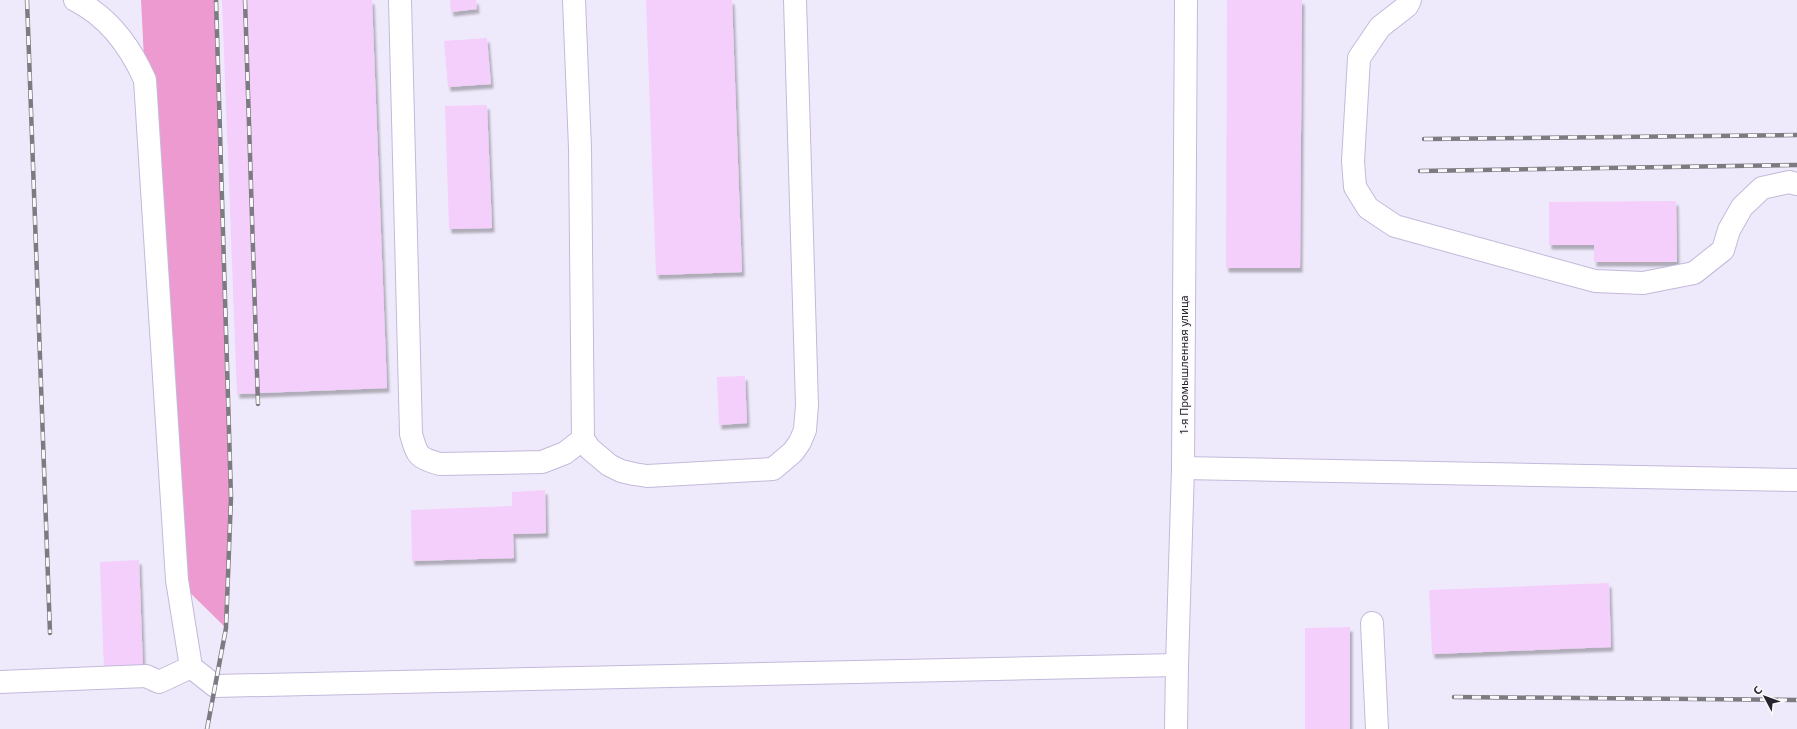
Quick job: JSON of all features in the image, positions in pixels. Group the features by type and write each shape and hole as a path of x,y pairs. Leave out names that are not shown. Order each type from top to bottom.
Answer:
{"main road":[{"path":"75,0 105,20 121,38 135,58 145,80 176,580 191,667 215,686 1177,665"},
{"path":"400,0 411,434 416,450 424,460 440,464 542,462 565,453 583,439"},
{"path":"574,0 580,148 583,439 590,449 609,465 621,471 647,476 773,469 793,452 800,442 805,430 807,405 795,0"},
{"name":"1-я Промышленная улица","path":"1176,729 1183,468 1186,0"},
{"path":"1410,0 1407,6 1380,27 1359,58 1353,161 1355,188 1368,208 1395,226 1595,281 1643,283 1694,273 1723,250 1729,230 1742,207 1762,188 1789,182 1797,184"},
{"path":"1183,468 1797,480"},
{"path":"1372,623 1377,729"},
{"path":"0,682 146,676 159,682 191,667"}],"shaded area":[{"path":"0,0 141,0 145,80 226,628 230,564 231,496 216,0 1797,0 1797,729 0,729"},
{"path":"141,0 216,0 231,496 226,628 177,580"}],"building":[{"path":"222,0 372,0 387,388 237,394"},
{"path":"450,0 476,0 477,9 451,12"},
{"path":"646,0 732,0 742,272 656,275"},
{"path":"1227,0 1302,0 1300,268 1226,268"},
{"path":"487,38 491,84 448,87 444,41"},
{"path":"487,105 492,228 449,229 445,106"},
{"path":"1676,201 1677,262 1594,262 1594,245 1549,245 1549,202"},
{"path":"745,376 747,423 719,425 717,377"},
{"path":"545,490 546,533 513,534 514,558 412,561 411,510 512,506 512,492"},
{"path":"139,560 143,668 104,670 100,562"},
{"path":"1609,583 1611,647 1432,654 1429,590"},
{"path":"1350,627 1350,729 1305,729 1305,628"}],"railway":[{"path":"27,0 50,633"},
{"path":"207,729 226,628 231,497 216,0"},
{"path":"245,0 258,404"},
{"path":"1424,139 1797,135"},
{"path":"1420,171 1797,165"},
{"path":"1454,697 1797,700"}]}
